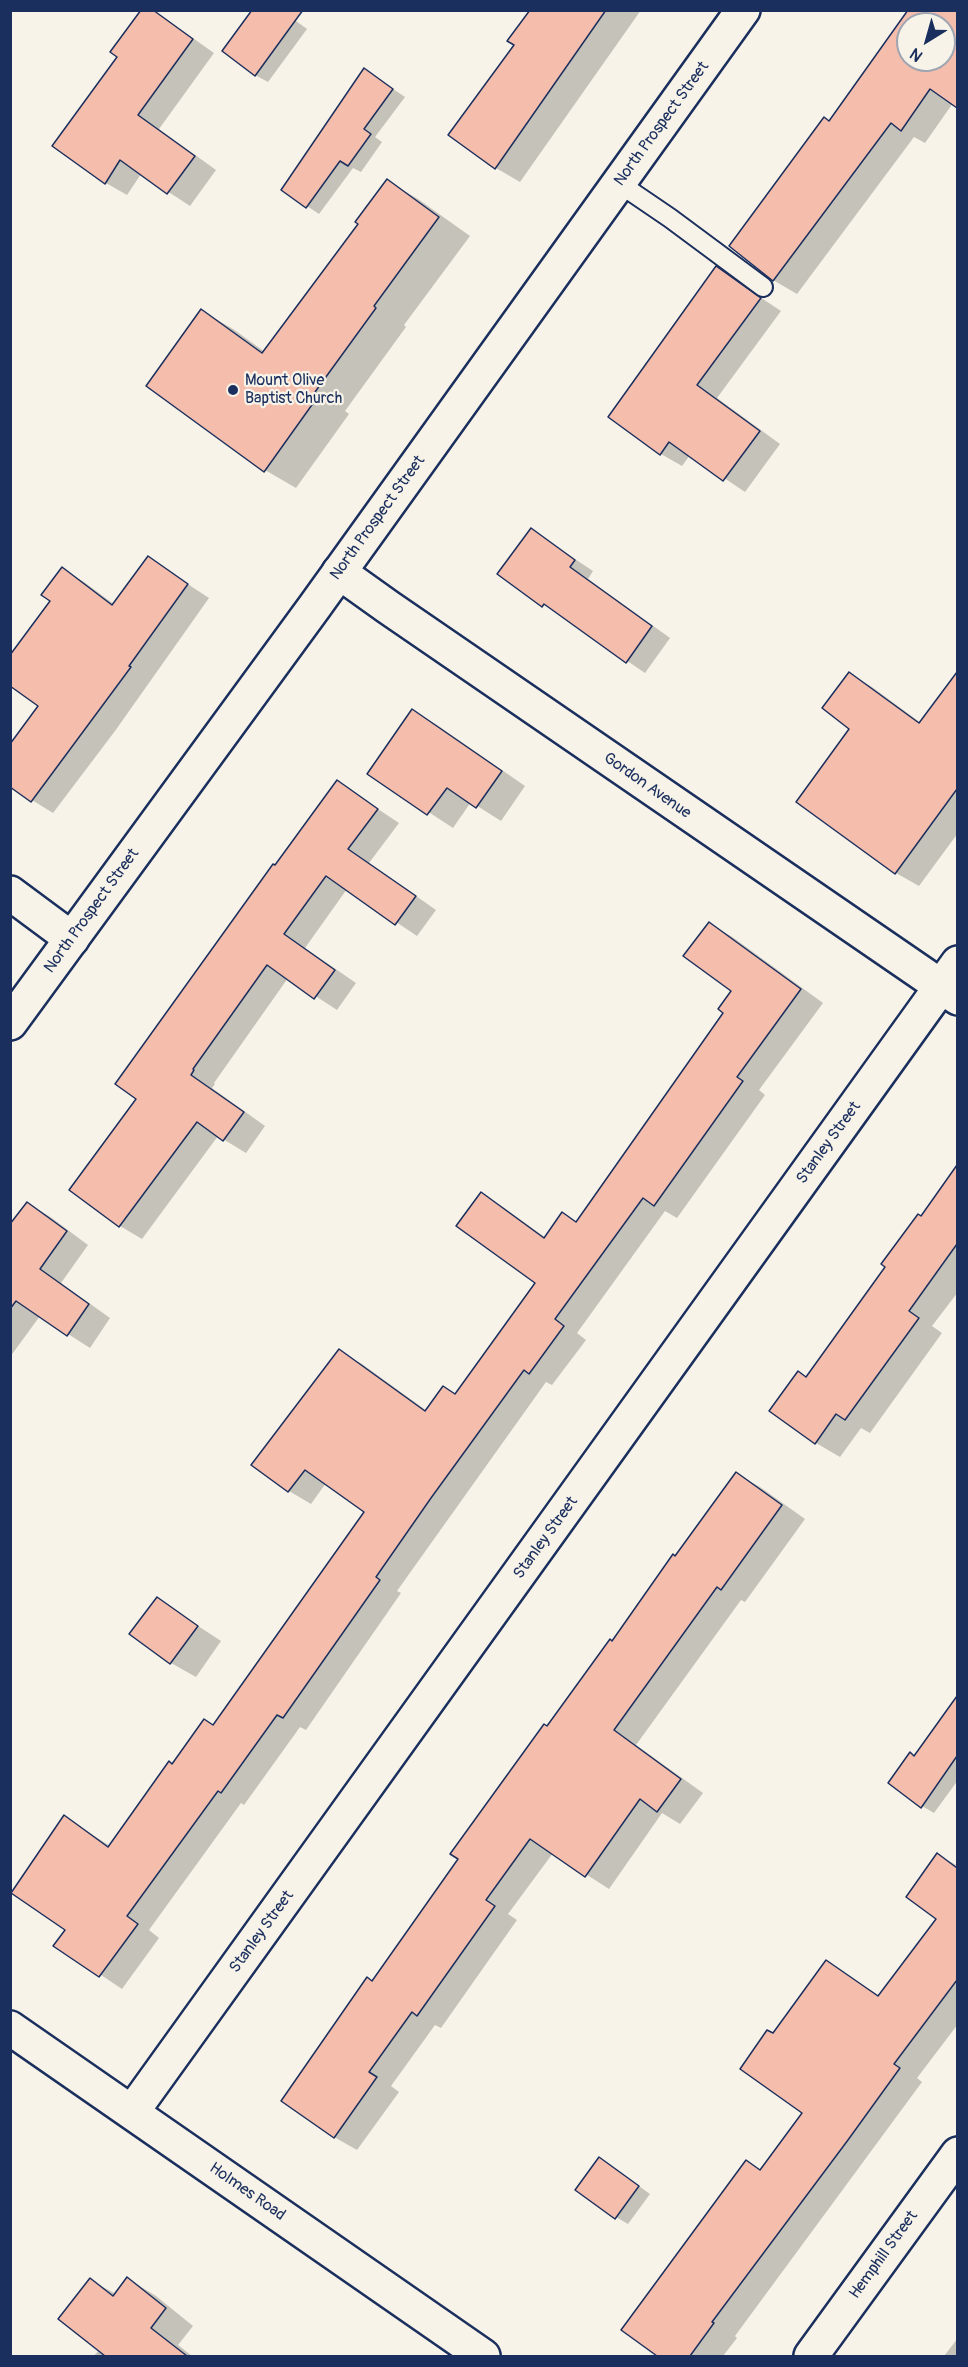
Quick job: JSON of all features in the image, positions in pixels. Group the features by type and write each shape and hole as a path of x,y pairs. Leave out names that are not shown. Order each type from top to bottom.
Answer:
{"street":[{"name":"North Prospect Street","path":"10,1023 620,184 743,10"},
{"name":"Gordon Avenue","path":"339,572 388,608 952,983"},
{"path":"10,893 72,939"},
{"name":"Stanley Street","path":"132,2112 952,983"},
{"name":"Holmes Road","path":"10,2028 483,2356"},
{"name":"Hemphill Street","path":"811,2356 957,2154"}],"lane":[{"path":"620,184 763,287"}],"building":[{"path":"141,10 153,10 193,39 138,115 195,156 167,194 120,160 105,184 52,146 117,57 110,52"},
{"path":"252,10 303,10 255,76 222,51"},
{"path":"530,10 606,10 495,169 448,135 514,45 507,41"},
{"path":"908,10 957,10 957,108 930,89 901,131 891,123 773,281 729,246 824,117 829,121 896,27 896,72 956,72 956,12 907,12"},
{"path":"364,68 393,89 364,129 371,134 348,166 340,161 306,208 281,190"},
{"path":"387,179 439,217 374,306 376,308 315,392 319,395 264,472 146,386 201,309 262,353 358,224 355,222"},
{"path":"716,266 761,298 697,385 760,431 723,481 669,442 660,455 608,417"},
{"path":"531,528 575,560 570,567 652,626 626,663 544,604 542,607 497,574"},
{"path":"148,556 188,584 129,666 131,667 31,802 10,787 10,744 38,706 10,686 10,655 50,601 41,595 62,567 112,605"},
{"path":"849,672 919,723 957,672 957,789 895,874 796,802 849,729 822,708"},
{"path":"412,709 502,771 476,808 447,788 427,815 367,774"},
{"path":"337,780 378,809 348,849 416,896 395,925 326,876 284,934 335,970 314,999 267,965 191,1075 244,1112 223,1141 197,1122 119,1227 69,1190 136,1099 115,1084 273,864 275,865"},
{"path":"709,922 801,989 737,1077 743,1081 654,1206 643,1198 555,1319 564,1326 529,1374 524,1370 431,1498 376,1577 380,1580 283,1718 277,1715 221,1793 218,1791 127,1916 138,1924 99,1977 53,1946 65,1930 11,1893 64,1815 108,1847 169,1761 172,1764 204,1719 213,1725 364,1512 305,1470 288,1492 251,1465 339,1349 425,1411 443,1386 455,1394 535,1283 456,1226 481,1192 544,1238 562,1212 576,1222 723,1013 718,1009 731,991 683,956"},
{"path":"957,1165 957,1244 909,1311 919,1318 845,1420 836,1414 815,1444 769,1411 798,1371 806,1377 885,1267 881,1264 918,1214 921,1216"},
{"path":"27,1202 67,1231 40,1269 89,1304 67,1336 16,1301 10,1309 10,1224"},
{"path":"736,1472 782,1505 721,1590 717,1587 614,1730 681,1779 657,1812 640,1799 585,1877 530,1839 486,1900 495,1906 417,2016 412,2012 369,2072 377,2077 334,2138 281,2101 367,1977 372,1981 458,1859 450,1854 544,1724 547,1726 610,1639 612,1641 673,1554 675,1556"},
{"path":"157,1597 198,1626 170,1664 129,1634"},
{"path":"957,1696 957,1756 921,1808 888,1783 910,1752 914,1756"},
{"path":"937,1853 957,1868 957,1980 894,2064 900,2068 712,2322 714,2323 690,2356 657,2356 621,2330 746,2160 760,2170 802,2113 740,2069 767,2030 773,2033 826,1960 878,1996 936,1919 906,1897"},
{"path":"599,2157 639,2186 615,2219 575,2190"},
{"path":"127,2277 166,2308 151,2328 187,2356 105,2356 58,2319 90,2278 113,2296"}],"place":[{"name":"Mount Olive Baptist Church","path":"233,390"}]}
